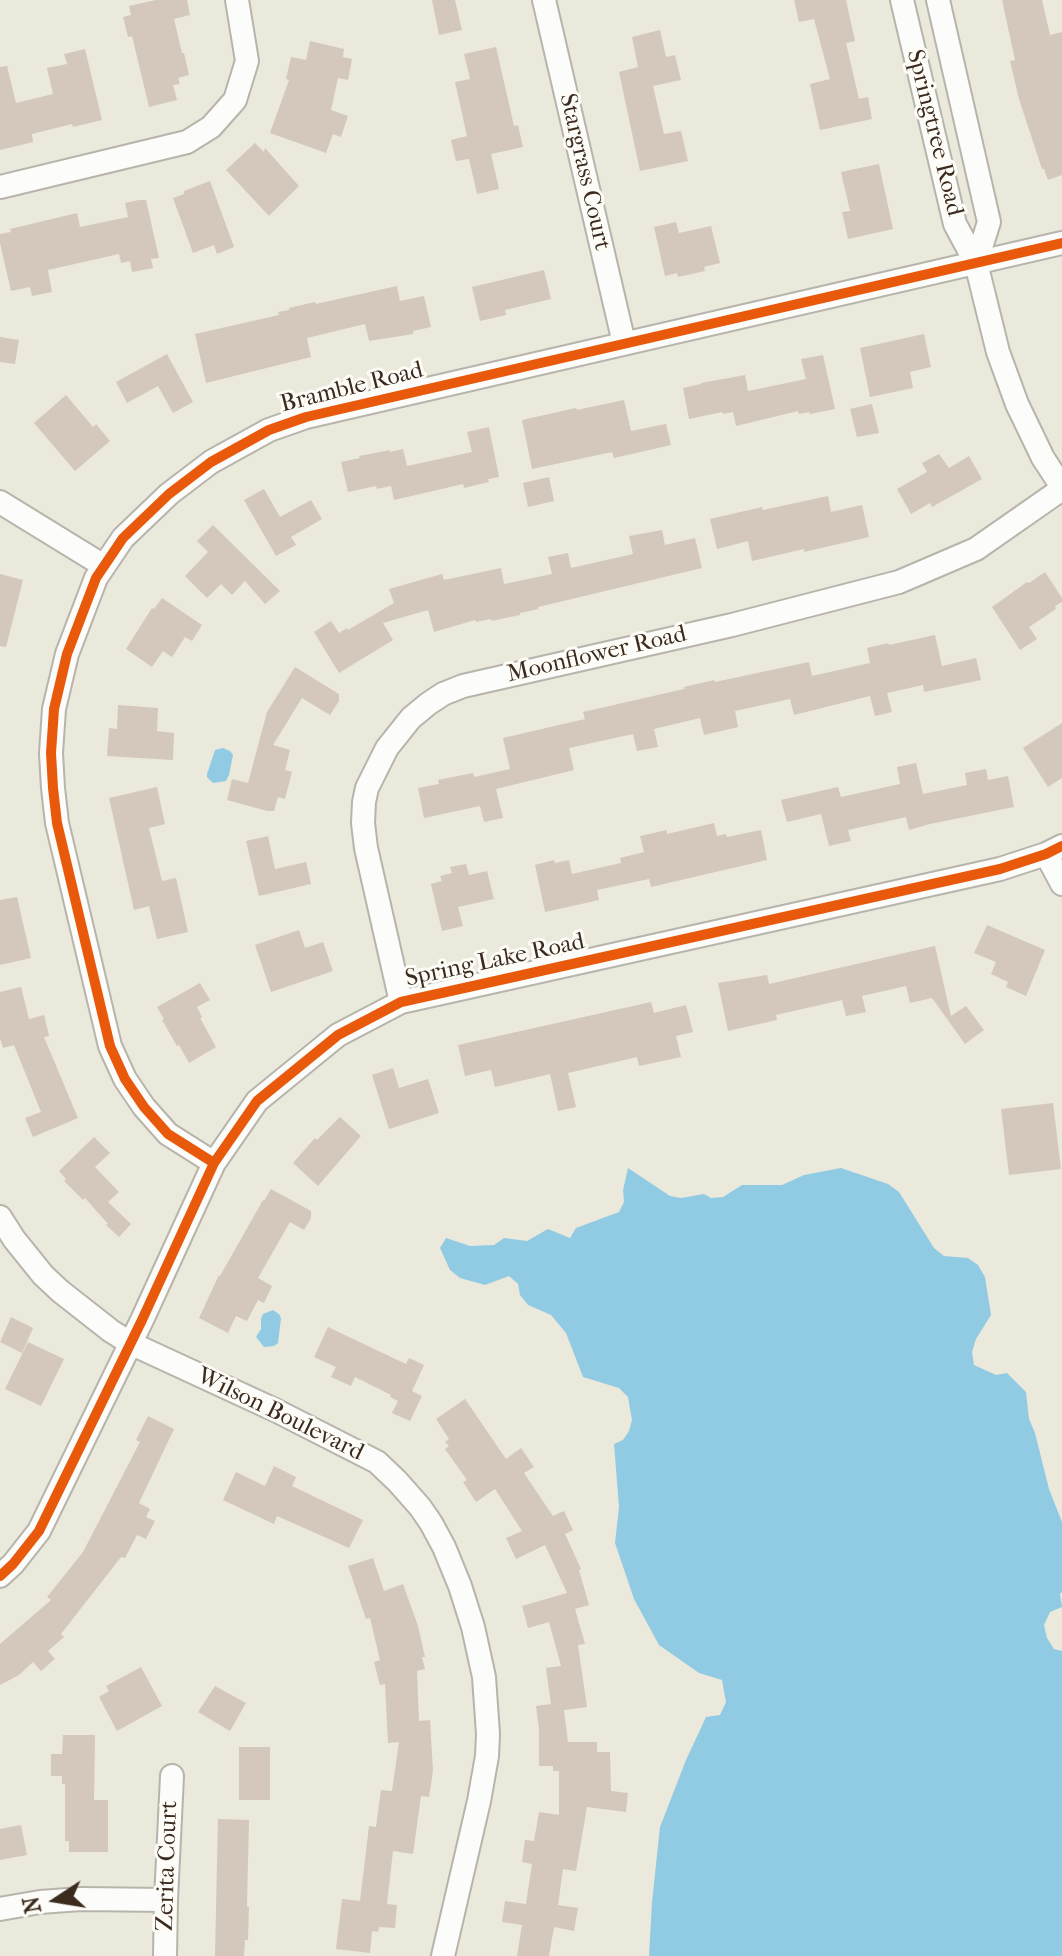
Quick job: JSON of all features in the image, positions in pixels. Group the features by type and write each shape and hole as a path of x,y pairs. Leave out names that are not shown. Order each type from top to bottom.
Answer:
{"street":[{"path":"0,187 187,142 211,127 235,100 247,61 237,0"},
{"name":"Stargrass Court","path":"544,0 624,343"},
{"name":"Springtree Road","path":"902,0 955,224 976,263 998,352 1017,404 1043,458 1062,488"},
{"name":"Springtree Road","path":"938,0 989,222 976,263"},
{"name":"Bramble Road","path":"214,1163 168,1134 125,1079 103,1025 57,823 51,753 54,709 67,654 96,578 123,538 169,494 211,462 269,430 332,410 1062,243"},
{"name":"Moonflower Road","path":"401,1002 366,848 364,802 367,788 387,748 411,718 428,704 463,686 732,625 899,582 976,549 1062,488"},
{"path":"0,502 104,566"},
{"path":"1054,850 1062,884"},
{"name":"Spring Lake Road","path":"0,1576 39,1531 214,1163 257,1101 338,1035 401,1002 985,872 1054,850"},
{"name":"Wilson Boulevard","path":"0,1217 43,1275 111,1331 377,1462 420,1507 444,1547 473,1627 484,1677 488,1734 479,1801 443,1956"},
{"name":"Zerita Court","path":"165,1956 172,1776"},
{"path":"0,1909 81,1899 166,1900"}],"water":[{"path":"223,748 233,755 229,775 226,781 213,783 207,774 215,750"},
{"path":"628,1168 670,1196 681,1198 704,1194 711,1198 723,1197 742,1185 782,1185 804,1175 841,1168 888,1184 899,1192 934,1248 944,1256 968,1258 978,1265 985,1277 991,1315 976,1339 972,1352 974,1365 996,1375 1007,1373 1026,1392 1029,1419 1062,1522 1062,1607 1050,1612 1044,1625 1054,1649 1062,1651 1062,1956 649,1956 660,1827 706,1717 720,1715 726,1702 722,1680 699,1673 659,1645 634,1599 615,1543 619,1507 614,1444 623,1440 629,1431 632,1420 628,1397 619,1388 583,1377 566,1333 551,1315 528,1305 520,1295 518,1284 509,1276 485,1285 460,1278 450,1270 440,1248 446,1238 470,1246 494,1245 504,1238 527,1241 548,1229 570,1238 576,1228 619,1212 624,1202"},
{"path":"273,1310 281,1318 278,1343 264,1347 256,1337 261,1329 263,1314"}],"building":[{"path":"156,0 187,0 190,15 174,19 189,75 178,78 180,84 173,85 177,100 149,107 132,36 128,37 123,17 131,15 129,6"},
{"path":"432,0 455,0 462,30 439,35"},
{"path":"794,0 846,0 855,41 846,43 859,99 868,97 872,119 820,130 810,84 830,79 814,19 799,22"},
{"path":"1002,0 1042,0 1050,35 1062,32 1062,175 1048,180 1019,99 1010,61 1015,60"},
{"path":"660,30 666,57 675,55 681,80 653,86 664,134 681,131 688,161 640,171 619,72 638,67 632,37"},
{"path":"310,41 344,49 343,57 352,59 348,80 338,78 331,110 348,116 341,137 333,134 326,153 270,133 289,80 286,79 291,57 306,60"},
{"path":"496,47 514,126 518,125 523,147 491,154 499,189 477,194 469,159 456,161 451,140 467,136 455,82 470,79 464,54"},
{"path":"85,49 102,120 32,134 33,142 0,150 0,67 7,66 16,103 53,94 47,68 67,64 64,54"},
{"path":"255,143 264,152 265,148 299,186 269,216 226,170"},
{"path":"879,164 893,229 848,239 842,212 850,211 841,172"},
{"path":"210,181 234,247 217,254 214,245 193,253 173,198"},
{"path":"146,200 159,258 151,259 153,268 132,272 130,261 121,263 119,254 48,270 52,292 32,296 30,287 11,291 0,234 77,213 80,227 128,217 125,203"},
{"path":"676,222 679,233 711,226 720,263 704,267 705,271 678,277 677,273 665,276 654,227"},
{"path":"544,270 551,299 505,310 506,315 480,321 472,287"},
{"path":"397,286 400,301 424,296 431,327 413,331 413,334 369,341 365,324 307,338 311,357 206,383 195,334 279,315 278,312 289,308"},
{"path":"924,334 931,367 910,372 913,388 870,397 860,348"},
{"path":"0,337 19,340 15,364 0,362"},
{"path":"167,354 193,402 173,413 158,386 127,403 116,382"},
{"path":"823,355 835,409 810,414 799,414 798,411 736,426 733,412 689,419 683,388 745,375 748,391 806,379 801,359"},
{"path":"66,395 93,427 96,424 110,441 75,471 34,423"},
{"path":"624,400 631,431 666,424 671,445 614,458 612,452 532,469 522,420"},
{"path":"872,404 879,433 857,437 850,409"},
{"path":"489,427 499,477 488,479 489,482 464,488 463,484 394,500 391,486 348,492 341,462 403,449 407,466 472,452 467,432"},
{"path":"939,454 949,468 969,456 982,479 932,507 930,503 911,514 897,489 927,472 922,463"},
{"path":"549,477 554,501 528,507 523,483"},
{"path":"264,489 280,517 311,500 322,519 291,537 296,545 276,556 244,500"},
{"path":"828,496 831,512 862,505 869,537 752,561 748,541 717,549 710,519"},
{"path":"213,525 280,591 265,604 245,581 232,595 221,584 207,598 185,576 208,552 197,541"},
{"path":"662,530 665,545 695,538 702,568 538,607 520,615 491,621 475,620 434,632 428,610 383,623 393,640 339,673 314,632 331,621 339,633 348,630 394,603 389,589 442,574 444,580 501,568 504,584 552,574 548,557 568,553 571,568 633,554 629,536"},
{"path":"1045,572 1062,602 1029,627 1037,639 1020,650 992,607"},
{"path":"0,574 23,580 6,647 0,646"},
{"path":"162,598 202,625 192,641 185,637 172,657 163,651 152,667 126,649 152,608"},
{"path":"935,635 942,666 976,658 981,680 924,692 923,685 887,693 892,712 875,716 870,696 794,715 790,699 735,711 738,727 704,735 700,718 654,729 658,747 637,751 633,734 569,748 574,770 496,789 503,818 484,822 480,806 424,818 418,788 439,784 438,780 473,773 474,777 510,769 503,738 585,719 583,712 714,680 809,662 812,676 870,663 867,648"},
{"path":"295,667 339,694 339,701 330,715 302,698 273,745 290,750 285,770 292,772 285,799 278,797 274,811 227,800 232,779 248,783 267,712"},
{"path":"118,705 158,708 157,731 174,733 173,760 107,756 109,728 117,729"},
{"path":"1062,723 1062,778 1048,787 1023,748"},
{"path":"916,763 923,794 967,785 965,773 986,769 988,780 1008,776 1014,807 909,830 906,817 848,830 851,841 829,846 821,814 787,822 781,800 838,787 841,797 900,784 897,767"},
{"path":"157,787 165,824 149,828 162,881 176,878 188,932 157,939 149,906 134,910 109,798"},
{"path":"714,823 717,836 761,830 767,860 651,887 649,879 597,890 599,900 545,912 535,865 569,860 572,874 621,863 620,858 644,852 640,836 667,830 667,834"},
{"path":"268,836 275,869 306,862 311,884 259,896 246,841"},
{"path":"466,864 469,875 487,871 494,899 458,907 463,926 442,931 431,884 442,881 440,876 452,873 450,867"},
{"path":"17,897 31,958 0,965 0,900"},
{"path":"987,925 1045,950 1026,996 1006,987 1008,982 991,974 996,962 974,953"},
{"path":"299,930 305,948 323,942 333,971 271,992 255,945"},
{"path":"935,946 951,1016 966,1006 984,1030 965,1044 932,998 910,1003 906,986 862,996 866,1012 846,1016 842,1000 776,1015 777,1020 728,1031 718,983 767,975 769,984"},
{"path":"200,983 210,1000 197,1007 216,1047 189,1063 157,1007"},
{"path":"21,987 29,1019 44,1015 49,1036 44,1037 78,1118 33,1137 25,1118 41,1112 14,1045 3,1048 0,1038 0,992"},
{"path":"651,1002 654,1013 686,1005 693,1032 676,1036 681,1057 639,1066 637,1057 568,1073 576,1107 558,1111 550,1074 495,1087 491,1070 465,1076 458,1045"},
{"path":"393,1068 399,1088 428,1079 439,1113 389,1129 372,1075"},
{"path":"1053,1103 1061,1169 1009,1175 1001,1109"},
{"path":"340,1117 361,1136 318,1186 293,1163 315,1138 317,1140"},
{"path":"94,1137 110,1153 95,1167 119,1192 108,1202 131,1224 119,1237 85,1198 83,1200 64,1181 66,1179 59,1171"},
{"path":"271,1189 311,1211 311,1218 304,1230 290,1222 258,1278 272,1286 264,1303 258,1300 247,1321 236,1316 228,1333 199,1318 219,1275"},
{"path":"11,1317 33,1328 22,1353 0,1342"},
{"path":"328,1327 406,1364 409,1358 424,1365 412,1391 422,1396 410,1421 392,1413 398,1401 391,1395 355,1377 351,1386 331,1377 336,1367 314,1357"},
{"path":"28,1342 64,1359 41,1406 5,1389"},
{"path":"465,1399 506,1459 521,1448 534,1467 524,1473 553,1516 564,1511 573,1530 565,1534 581,1569 589,1605 575,1609 585,1644 578,1645 587,1707 564,1710 568,1742 597,1742 597,1752 610,1752 611,1791 628,1793 626,1812 587,1807 576,1871 563,1869 558,1905 578,1908 574,1931 554,1927 549,1956 517,1956 522,1925 502,1922 505,1901 526,1904 532,1864 522,1862 525,1840 534,1841 539,1812 559,1815 559,1771 553,1771 553,1766 539,1766 536,1706 551,1704 546,1668 561,1666 549,1622 528,1628 522,1606 567,1593 545,1545 516,1559 506,1538 522,1531 495,1489 476,1502 463,1482 467,1480 445,1449 449,1446 445,1442 449,1439 436,1419"},
{"path":"148,1416 174,1429 139,1503 150,1509 146,1517 155,1521 146,1539 137,1535 125,1558 121,1557 61,1634 64,1637 48,1651 55,1659 41,1671 33,1662 19,1675 0,1685 0,1644 51,1600 47,1597 83,1552 140,1442 136,1440"},
{"path":"274,1466 296,1477 292,1486 363,1520 349,1548 277,1516 274,1524 223,1500 236,1472 265,1486"},
{"path":"373,1558 384,1591 403,1584 418,1626 425,1657 422,1657 425,1669 417,1671 419,1721 430,1720 433,1771 429,1797 421,1796 413,1854 393,1851 387,1904 397,1905 395,1928 379,1927 378,1932 372,1931 370,1953 336,1949 342,1899 360,1901 369,1826 376,1827 381,1790 392,1791 399,1742 388,1743 385,1684 380,1685 374,1662 380,1660 370,1618 366,1619 348,1566"},
{"path":"141,1667 162,1706 117,1731 99,1697 109,1691 106,1686"},
{"path":"215,1686 246,1703 230,1731 198,1712"},
{"path":"63,1735 95,1735 94,1800 108,1800 108,1852 69,1852 69,1841 65,1841 65,1784 62,1784 62,1776 51,1776 51,1754 62,1754"},
{"path":"239,1747 270,1747 270,1800 239,1800"},
{"path":"218,1819 249,1820 248,1940 245,1940 244,1956 215,1956"},
{"path":"21,1825 27,1855 0,1860 0,1829"}],"cycle path":[{"path":"214,1163 168,1134 125,1079 110,1046 57,823 51,753 54,709 67,654 96,578 123,538 169,494 211,462 269,430 306,417 1062,243"},
{"path":"0,1576 39,1531 142,1320 214,1163 257,1101 338,1035 401,1002 1000,869 1062,846"}]}
